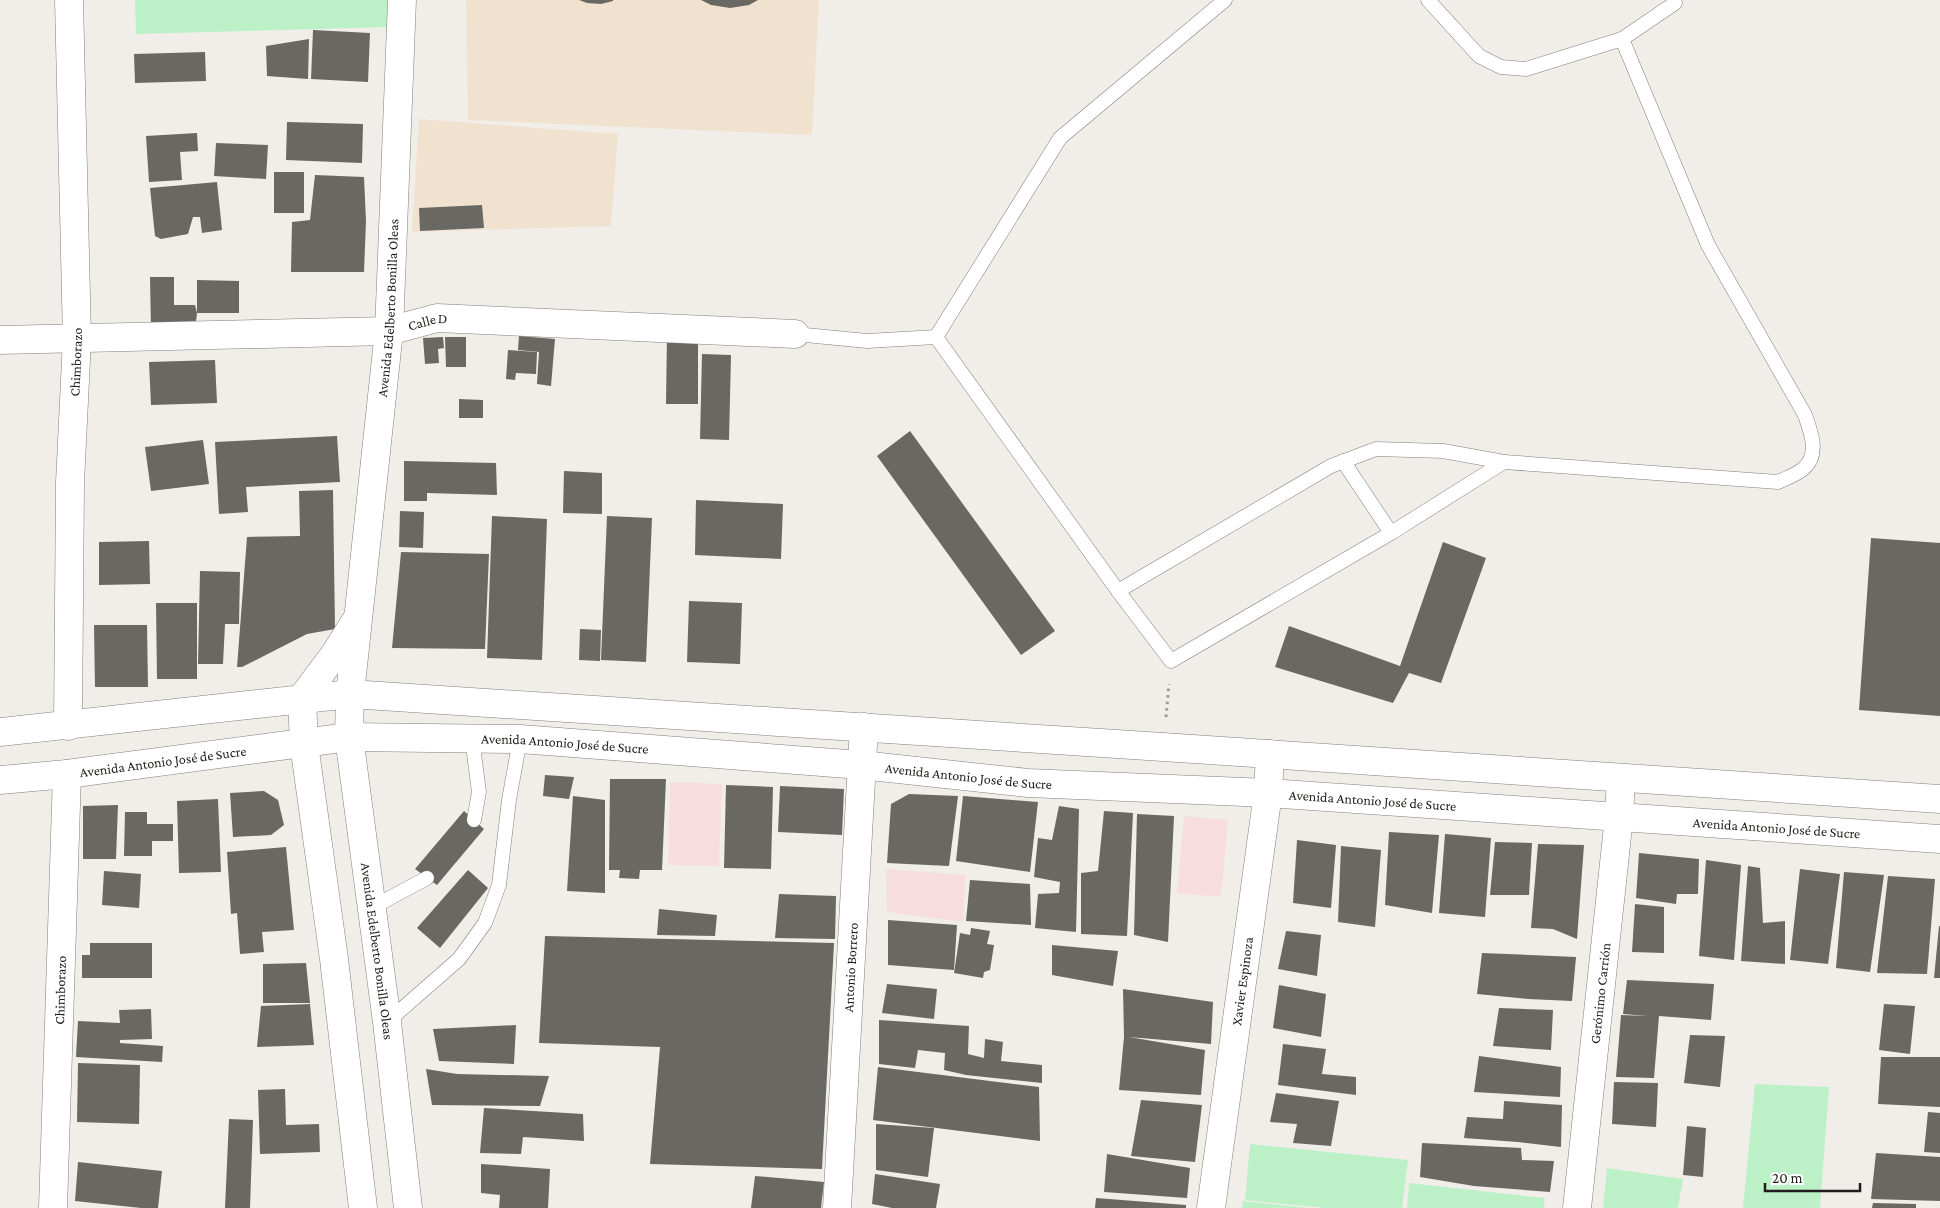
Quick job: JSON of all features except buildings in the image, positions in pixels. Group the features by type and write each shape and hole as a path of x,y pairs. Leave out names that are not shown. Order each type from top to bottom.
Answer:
{"main road":[{"name":"Chimborazo","path":"68,726 70,483 77,339 69,0"},
{"name":"Avenida Edelberto Bonilla Oleas","path":"402,0 389,332 350,694 349,737 373,907 408,1208"},
{"name":"Calle D","path":"0,340 389,332 437,318 795,334"},
{"path":"359,617 335,654 302,698 304,744 334,959 363,1208"},
{"path":"0,732 350,694 1940,799"},
{"name":"Antonio Borrero","path":"838,1208 864,727"},
{"name":"Avenida Antonio José de Sucre","path":"0,780 67,774 349,737 520,739 861,765 1028,783 1268,793 1940,839"},
{"name":"Xavier Espinoza","path":"1211,1208 1268,793 1270,754"},
{"name":"Chimborazo","path":"53,1208 67,774"},
{"name":"Gerónimo Carrión","path":"1577,1208 1621,778"}],"lane":[{"path":"936,337 1060,138 1225,0"},
{"path":"1428,0 1479,56 1501,67 1526,69 1622,39 1675,2"},
{"path":"1118,591 1332,466 1376,450 1443,451 1504,462 1778,482 1803,469 1812,456 1813,436 1804,414 1708,246 1622,39"},
{"path":"795,334 867,340 936,337"},
{"path":"936,337 1118,591 1171,661 1391,533 1504,462"},
{"path":"1343,461 1391,533"},
{"path":"472,738 479,792 474,820"},
{"path":"387,1022 459,959 485,923 500,885 509,800 520,739"},
{"path":"373,907 426,878"}],"path":[{"path":"1163,747 1171,661"}],"shaded area":[{"path":"466,0 819,0 812,135 468,120"},
{"path":"419,119 618,134 611,226 412,232"},
{"path":"670,782 722,784 719,866 668,865"},
{"path":"1184,816 1228,820 1221,897 1177,893"},
{"path":"886,869 966,875 963,922 887,912"}],"green space":[{"path":"135,0 392,0 389,27 136,34"},
{"path":"1755,1084 1829,1087 1820,1208 1743,1208"},
{"path":"1250,1144 1408,1160 1402,1208 1326,1208 1245,1200"},
{"path":"1607,1168 1683,1179 1678,1208 1603,1208"},
{"path":"1409,1183 1545,1198 1544,1208 1407,1208"},
{"path":"1243,1201 1309,1208 1242,1208"}]}
